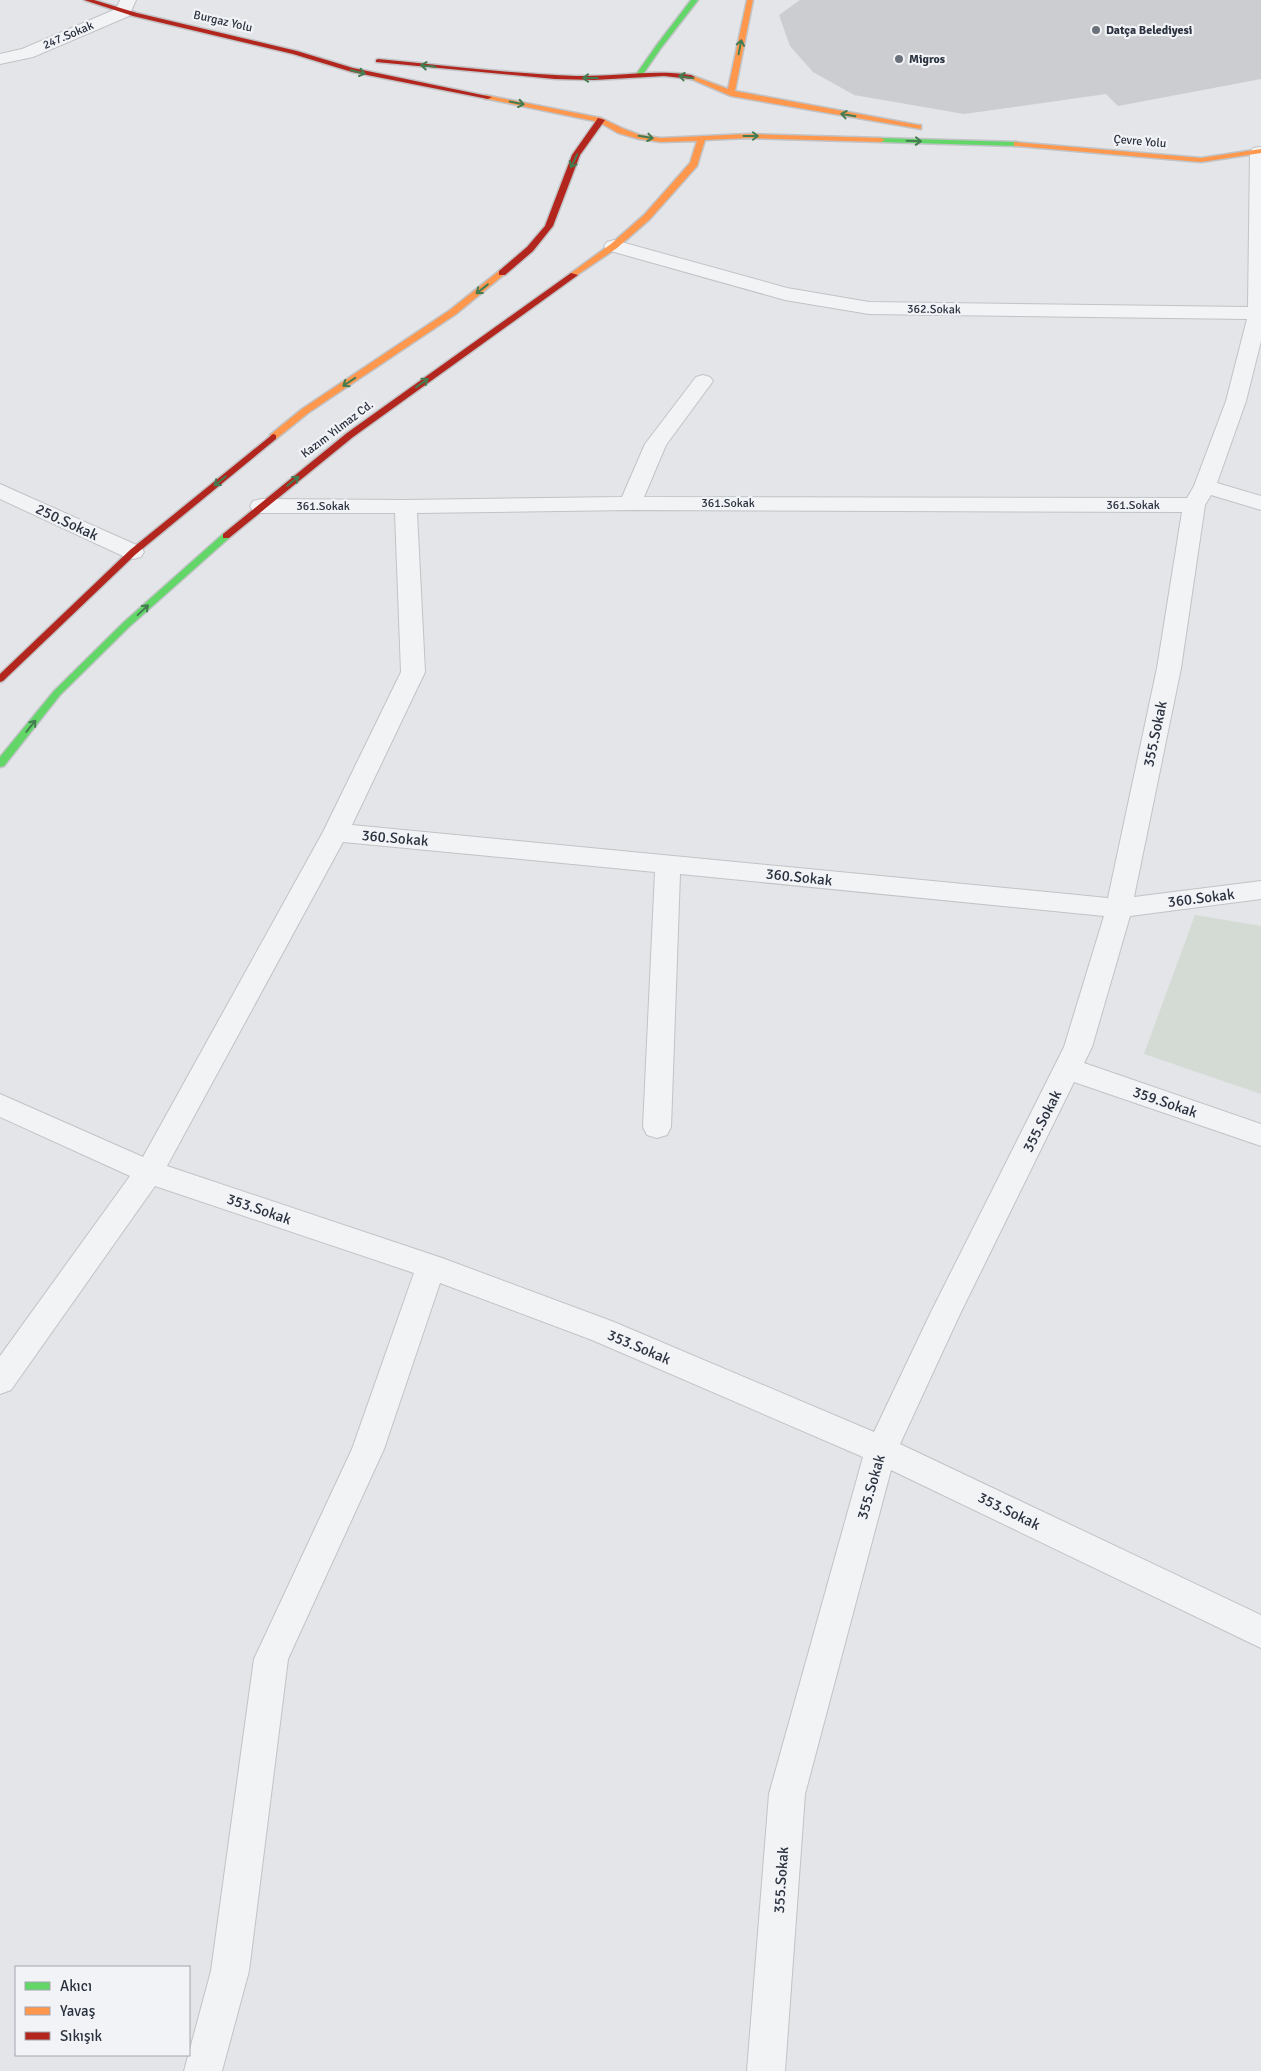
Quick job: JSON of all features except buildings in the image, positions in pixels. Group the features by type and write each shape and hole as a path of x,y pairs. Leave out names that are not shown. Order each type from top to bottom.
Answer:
{"main road":[{"name":"Burgaz Yolu","path":"87,0 126,6 295,52"},
{"path":"609,90 639,76 658,47 695,0"},
{"path":"734,109 731,94 750,0"},
{"path":"295,52 547,77 594,79 665,75 687,76 707,81 731,94 779,104 1017,144"},
{"path":"295,52 361,72 601,120 621,131 639,137 661,140 702,137 828,138 1017,144"},
{"path":"0,679 133,552 305,412 454,312 516,262 544,233 558,207 571,167 583,143 601,120 600,106"},
{"path":"702,137 724,123"},
{"name":"Kazım Yılmaz Cd.","path":"0,764 57,694 190,566 350,435 614,246 647,217 694,164 702,137"},
{"name":"Çevre Yolu","path":"1017,144 1201,160 1260,151"}],"street":[{"name":"247.Sokak","path":"0,59 27,52 126,6"},
{"name":"355.Sokak","path":"766,2071 787,1794 881,1450 945,1314 1078,1048 1118,908 1169,668 1200,495 1236,401 1259,313 1260,151"},
{"name":"362.Sokak","path":"614,246 785,294 870,308 1259,313"},
{"path":"630,503 656,444 703,381"},
{"name":"250.Sokak","path":"0,491 133,552"},
{"name":"361.Sokak","path":"261,506 406,506 1200,495 1261,503"},
{"path":"0,1381 149,1172 336,832 413,672 406,506"},
{"name":"360.Sokak","path":"336,832 1118,908 1261,890"},
{"path":"657,1127 668,864"},
{"name":"359.Sokak","path":"1068,1069 1261,1134"},
{"name":"353.Sokak","path":"0,1105 149,1172 431,1267 603,1331 881,1450 1261,1632"},
{"path":"203,2071 230,1972 271,1659 368,1449 431,1267"}],"shaded area":[{"path":"1195,915 1261,926 1261,1094 1144,1054"}],"traffic: fast":[{"path":"639,76 658,47 695,0"},
{"path":"881,140 1017,144"},
{"path":"0,764 57,693 127,624 226,536"}],"traffic: slow":[{"path":"731,94 750,0"},
{"path":"691,77 729,92 758,99 918,127"},
{"path":"488,97 601,120 621,131 639,137 661,140 749,136 881,140"},
{"path":"574,275 614,246 647,217 694,164 702,137"},
{"path":"1017,144 1201,160 1261,151"},
{"path":"273,437 305,411 453,312 502,273"}],"traffic: jam":[{"path":"87,0 135,15 295,52"},
{"path":"295,52 352,70 488,97"},
{"path":"378,61 504,74 555,77 594,78 664,74 691,77"},
{"path":"502,273 530,249 549,226 576,155 601,120"},
{"path":"226,536 350,435 574,275"},
{"path":"0,679 133,552 273,437"}],"place":[{"name":"Datça Belediyesi","path":"1096,30"},
{"name":"Migros","path":"899,59"}]}
